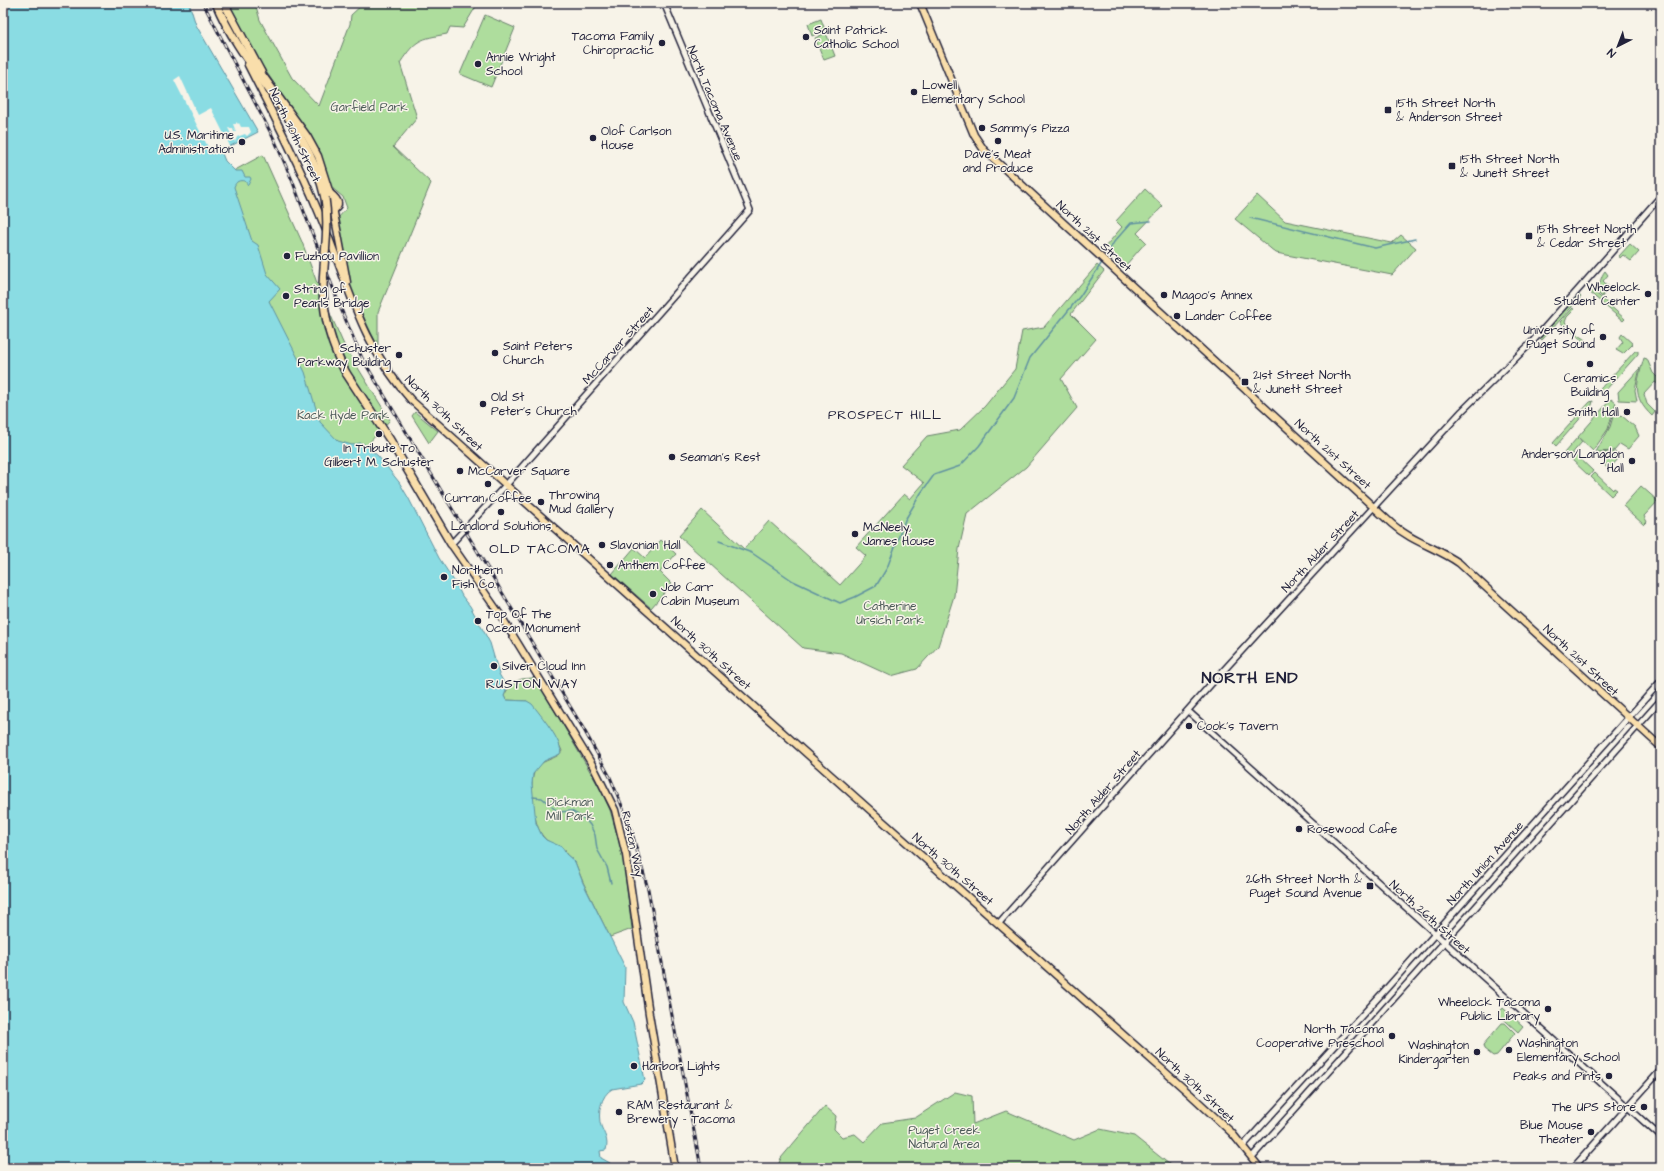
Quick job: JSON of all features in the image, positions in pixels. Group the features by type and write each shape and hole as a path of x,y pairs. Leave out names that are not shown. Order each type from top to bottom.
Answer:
{"highway":[{"path":"216,3 230,33 244,56 284,112"},
{"path":"224,3 259,70 311,157 328,195 328,226 324,283 325,311 333,345 346,373 390,440 451,544"}],"main road":[{"name":"North 21st Street","path":"920,3 976,139 981,147 1400,531 1459,563 1661,747"},
{"name":"North 30th Street","path":"244,56 303,176 368,337 385,367 401,389 506,486 1202,1104 1243,1146 1260,1168"},
{"path":"259,70 313,146 324,172 328,195 338,202 338,207 326,214 321,212 309,184 303,176"},
{"path":"334,210 348,290"},
{"name":"Ruston Way","path":"451,544 514,636 593,766 615,810 626,855 646,998 675,1168"}],"street":[{"name":"North Tacoma Avenue","path":"664,3 750,210"},
{"name":"North Alder Street","path":"999,923 1188,711 1462,411 1537,336 1661,196"},
{"name":"McCarver Street","path":"451,544 506,486 750,210"},
{"name":"North Union Avenue","path":"1243,1146 1661,681"},
{"name":"North Union Avenue","path":"1252,1157 1661,700"},
{"name":"North 26th Street","path":"1188,711 1661,1137"},
{"path":"1573,1168 1661,1070"}],"green space":[{"name":"Garfield Park","path":"229,3 255,3 260,20 292,78 319,106 350,24 351,15 364,3 478,3 463,28 450,27 447,34 419,41 410,49 400,63 417,118 393,147 431,183 378,312 378,347 350,289 337,219 347,208 343,197 331,187 321,158 309,135 257,58"},
{"path":"485,15 515,28 491,87 460,74"},
{"path":"821,19 825,30 812,36 808,24"},
{"path":"826,33 835,56 824,60 815,38"},
{"name":"Kack Hyde Park","path":"263,155 302,242 320,291 344,345 390,420 333,482 224,176"},
{"path":"1145,189 1163,206 1137,233 1146,242 1125,266 1105,247 1122,227 1116,221"},
{"path":"1257,195 1285,221 1392,243 1401,235 1416,248 1392,275 1276,253 1235,219"},
{"path":"1630,244 1639,252 1631,261 1623,255 1620,258 1619,256"},
{"name":"Catherine Ursich Park","path":"1097,265 1104,271 1071,314 1096,339 1061,379 1077,408 1026,467 967,514 959,549 954,596 938,646 917,669 891,676 841,653 803,648 679,536 702,510 744,549 769,521 840,585 866,556 856,547 904,494 910,499 924,483 901,465 927,436 960,430 985,406 1015,369 1022,331 1044,327"},
{"path":"1605,271 1608,275 1603,281 1608,286 1602,297 1596,291"},
{"path":"1590,288 1625,319 1623,321 1588,291"},
{"path":"1578,294 1581,297 1542,340 1540,338"},
{"path":"1573,308 1574,310 1567,317 1565,322 1574,331 1576,329 1578,331 1577,334 1585,339 1583,341 1560,322"},
{"path":"1622,334 1633,344 1623,354 1616,350 1623,342 1620,337"},
{"path":"1635,351 1638,351 1638,354 1604,392 1601,393 1600,389"},
{"path":"1644,358 1647,359 1653,373 1661,381 1659,385 1655,382 1644,394 1647,404 1655,412 1652,416 1645,409 1638,395 1639,375"},
{"path":"1640,368 1635,390 1637,401 1619,400 1618,392"},
{"path":"1611,399 1616,403 1608,429 1593,451 1578,437"},
{"path":"1593,401 1592,405 1556,446 1553,443 1590,402"},
{"path":"1615,410 1635,427 1639,436 1628,449 1620,444 1614,451 1596,452 1610,427"},
{"path":"415,412 438,431 429,443 412,416"},
{"path":"1577,438 1582,442 1569,457 1564,453"},
{"path":"1615,452 1620,457 1609,469 1606,467 1605,462 1596,453"},
{"path":"1574,453 1593,471 1589,476 1570,458"},
{"path":"1595,473 1613,490 1614,488 1617,490 1611,496 1591,477"},
{"path":"1641,486 1658,501 1644,516 1647,522 1644,525 1623,506"},
{"path":"661,540 676,554 660,572 672,584 651,608 612,574 634,548 645,558"},
{"name":"Dickman Mill Park","path":"535,677 602,792 610,810 623,856 632,929 610,937 583,882 575,862 566,854 565,850 544,838 536,821 532,801 532,781 534,773 540,764 557,756 562,751 547,724 527,701 506,700 504,696 513,683 522,679"},
{"path":"1503,1008 1523,1026 1518,1032 1498,1014"},
{"path":"1502,1023 1505,1023 1515,1033 1497,1055 1493,1056 1484,1049 1483,1045"},
{"name":"Puget Creek Natural Area","path":"955,1092 972,1096 973,1124 1006,1111 1074,1140 1100,1129 1134,1136 1174,1168 777,1168 781,1158 825,1106 836,1116 834,1129 842,1137 855,1134 864,1142 882,1123 915,1118"}],"water":[{"path":"3,3 189,3 196,25 258,132 221,151 225,161 235,171 242,171 245,177 250,177 251,179 248,185 245,181 239,181 234,187 252,241 258,245 267,274 280,289 269,301 305,372 320,422 338,441 352,445 360,443 364,444 378,456 399,482 439,558 462,596 470,606 490,643 499,674 507,688 504,696 506,700 527,701 532,704 559,743 561,749 560,754 544,761 533,774 532,784 536,823 542,836 546,840 562,847 566,854 575,862 583,883 625,967 624,1002 633,1022 645,1080 641,1084 612,1089 605,1096 601,1105 599,1116 601,1126 606,1137 607,1146 606,1150 600,1151 601,1158 610,1163 612,1168 3,1168"}],"pier":[{"path":"180,76 198,115 211,108 230,146 220,151 219,147 210,151 174,80"},
{"path":"236,122 238,124 239,123 241,127 249,127 251,132 247,136 245,134 237,137 235,142 228,128 233,129 234,132 236,132 233,124 236,124"}],"waterway":[{"path":"1250,218 1375,248 1415,239"},
{"path":"1105,258 1114,242 1131,223 1151,221"},
{"path":"719,541 752,553 793,581 840,603 876,586 887,568 905,520 921,493 934,475 960,466 979,446 1014,398 1030,358 1080,296 1103,261"},
{"path":"533,797 542,798 549,804"},
{"path":"552,807 559,812 571,811 585,819 590,825 595,835 597,849 607,867 611,883"}],"railway":[{"path":"203,3 275,141 292,180 341,309 362,358 583,728 610,777 629,823 648,889 701,1168"}],"place":[{"name":"Saint Patrick Catholic School","path":"806,37"},
{"name":"Tacoma Family Chiropractic","path":"662,43"},
{"name":"Annie Wright School","path":"478,64"},
{"name":"Lowell Elementary School","path":"914,92"},
{"name":"15th Street North & Anderson Street","path":"1388,110"},
{"name":"Sammy’s Pizza","path":"982,128"},
{"name":"Olof Carlson House","path":"593,138"},
{"name":"Dave's Meat and Produce","path":"998,141"},
{"name":"U.S. Maritime Administration","path":"242,142"},
{"name":"15th Street North & Junett Street","path":"1452,166"},
{"name":"15th Street North & Cedar Street","path":"1529,236"},
{"name":"Fuzhou Pavillion","path":"287,256"},
{"name":"Wheelock Student Center","path":"1648,294"},
{"name":"Magoo's Annex","path":"1164,295"},
{"name":"String of Pearls Bridge","path":"286,296"},
{"name":"Lander Coffee","path":"1177,316"},
{"name":"University of Puget Sound","path":"1603,337"},
{"name":"Saint Peters Church","path":"495,353"},
{"name":"Schuster Parkway Building","path":"399,355"},
{"name":"Ceramics Building","path":"1590,364"},
{"name":"21st Street North & Junett Street","path":"1245,382"},
{"name":"Old St Peter's Church","path":"483,404"},
{"name":"Smith Hall","path":"1627,412"},
{"name":"In Tribute To Gilbert M. Schuster","path":"379,434"},
{"name":"Seaman's Rest","path":"672,457"},
{"name":"Anderson/Langdon Hall","path":"1632,461"},
{"name":"McCarver Square","path":"460,471"},
{"name":"Curran Coffee","path":"488,484"},
{"name":"Throwing Mud Gallery","path":"541,502"},
{"name":"Landlord Solutions","path":"501,512"},
{"name":"McNeely, James House","path":"855,534"},
{"name":"Slavonian Hall","path":"602,545"},
{"name":"Anthem Coffee","path":"610,565"},
{"name":"Northern Fish Co.","path":"444,577"},
{"name":"Job Carr Cabin Museum","path":"653,594"},
{"name":"Top Of The Ocean Monument","path":"478,621"},
{"name":"Silver Cloud Inn","path":"494,666"},
{"name":"Cook's Tavern","path":"1189,726"},
{"name":"Rosewood Cafe","path":"1299,829"},
{"name":"26th Street North & Puget Sound Avenue","path":"1370,886"},
{"name":"Wheelock Tacoma Public Library","path":"1548,1009"},
{"name":"North Tacoma Cooperative Preschool","path":"1392,1036"},
{"name":"Washington Elementary School","path":"1509,1050"},
{"name":"Washington Kindergarten","path":"1477,1052"},
{"name":"Harbor Lights","path":"634,1066"},
{"name":"Peaks and Pints","path":"1609,1076"},
{"name":"The UPS Store","path":"1644,1107"},
{"name":"RAM Restaurant & Brewery - Tacoma","path":"619,1112"},
{"name":"Blue Mouse Theater","path":"1591,1132"}],"district":[{"name":"PROSPECT HILL","path":"885,414"},
{"name":"OLD TACOMA","path":"540,548"},
{"name":"NORTH END","path":"1250,677"},
{"name":"RUSTON WAY","path":"532,683"}]}
